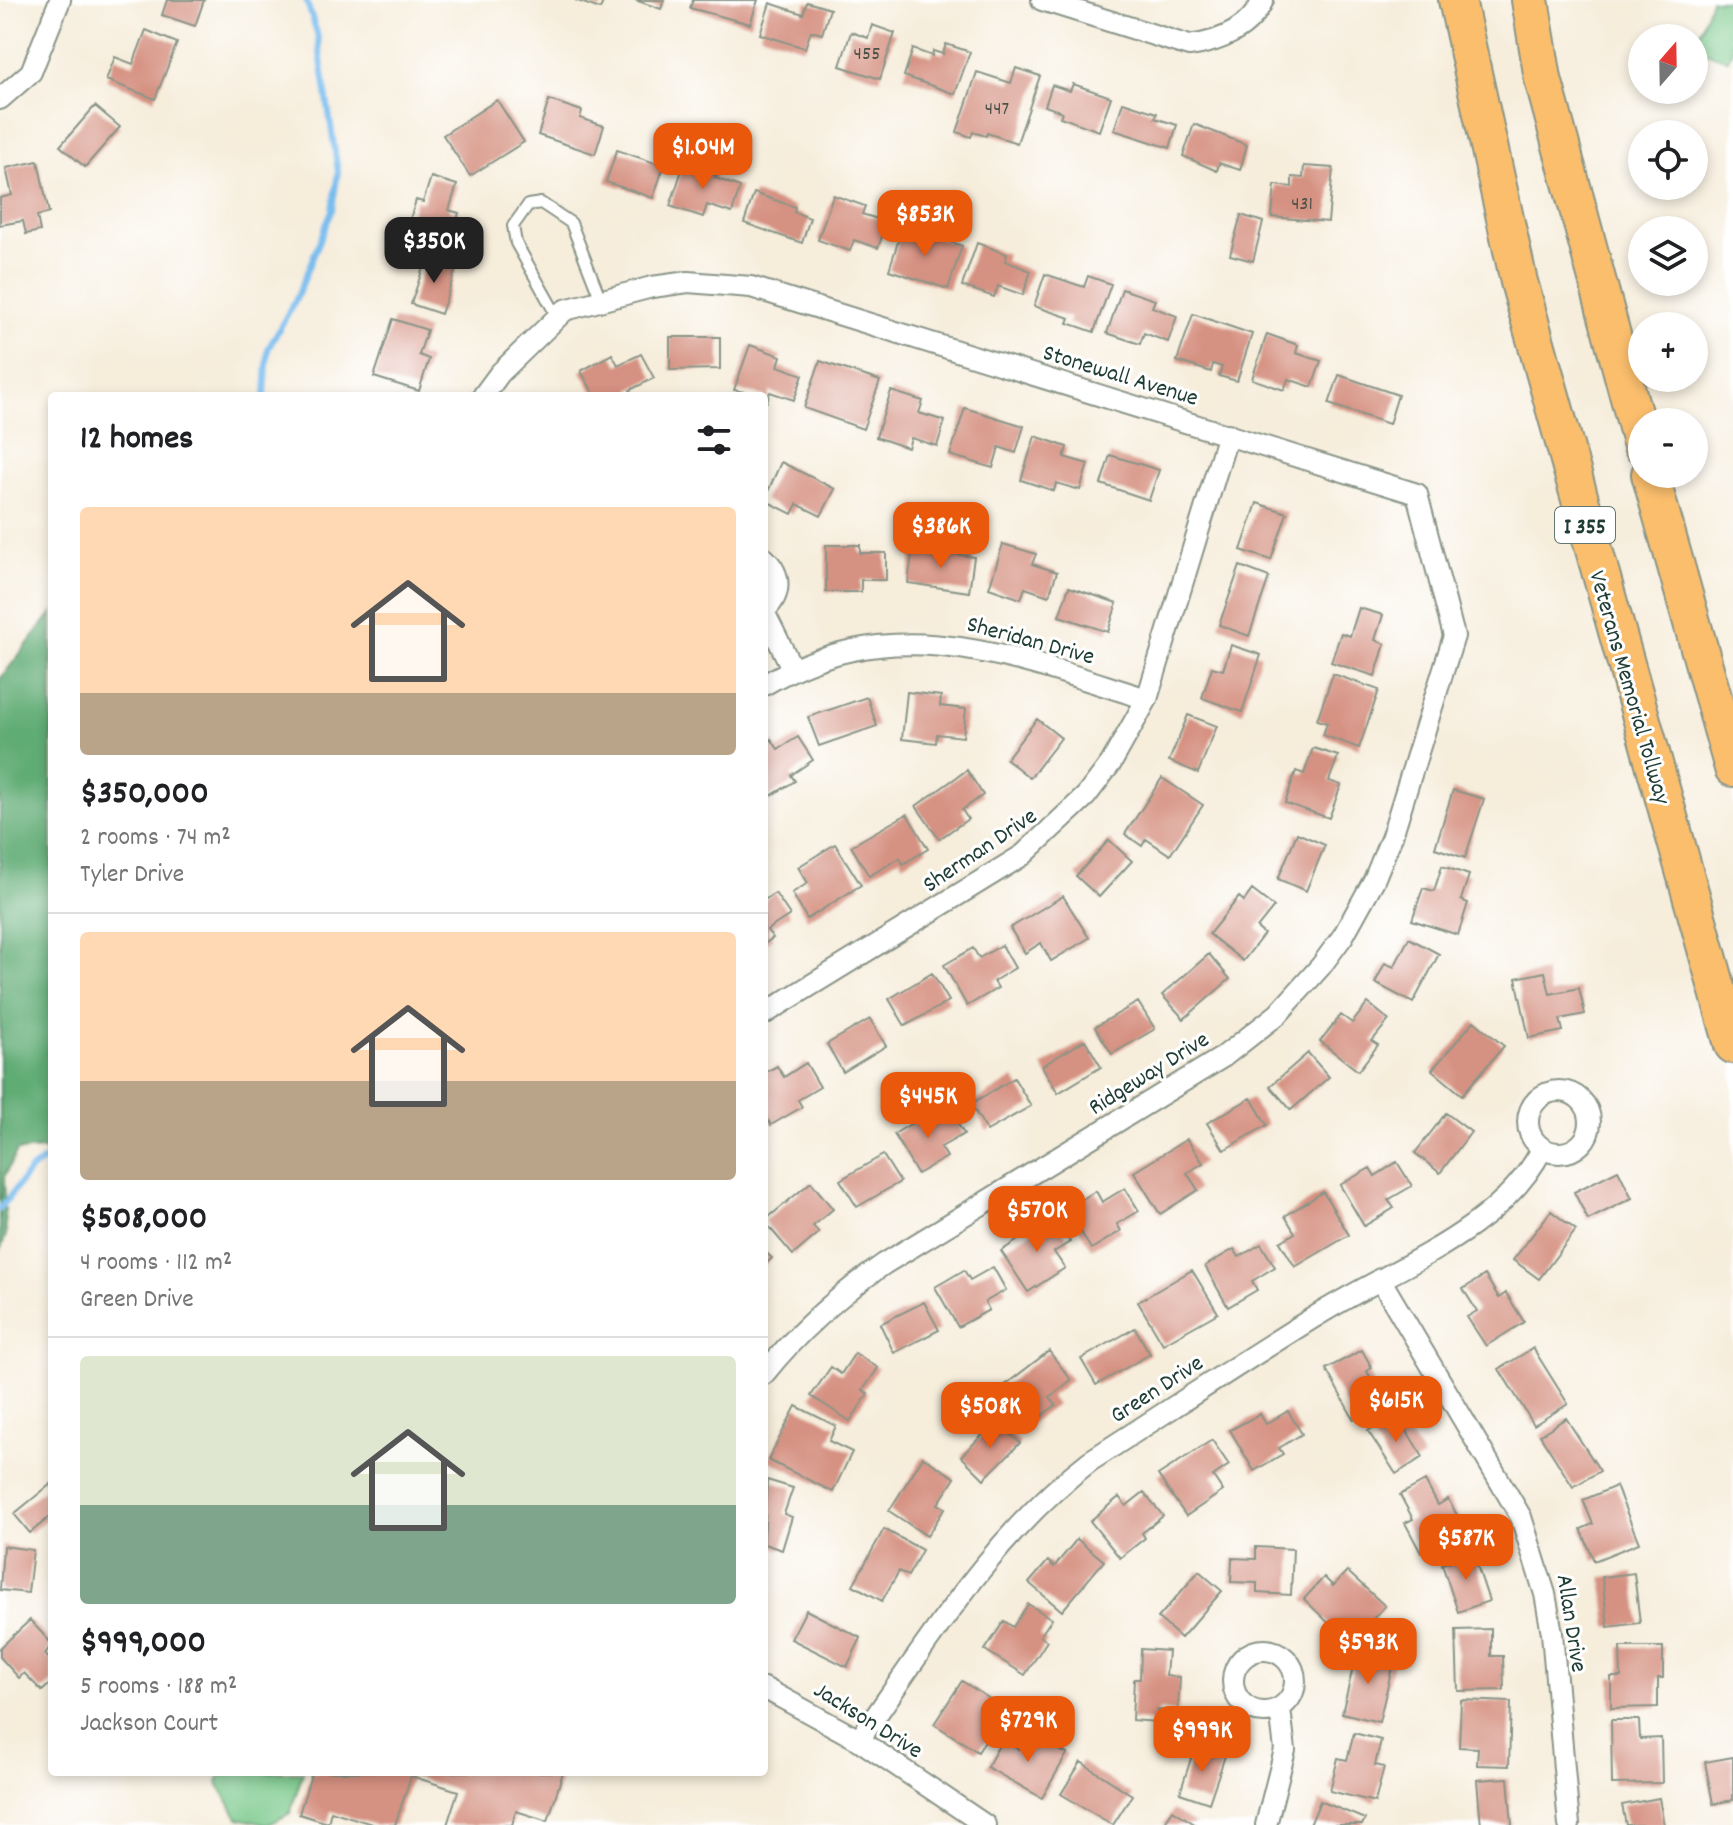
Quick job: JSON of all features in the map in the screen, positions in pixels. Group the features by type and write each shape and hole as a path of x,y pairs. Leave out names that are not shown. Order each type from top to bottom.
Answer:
{"highway":[{"name":"Veterans Memorial Tollway","path":"1457,0 1519,282 1733,1045"},
{"path":"1530,0 1543,79 1632,408"},
{"path":"1654,488 1733,768"}],"street":[{"path":"0,99 31,72 60,0"},
{"path":"1042,0 1189,46 1213,43 1234,32 1254,18 1263,0"},
{"name":"Stonewall Avenue","path":"486,392 510,363 565,310 652,287 688,282 751,287 1417,494 1454,636 1432,708"},
{"name":"Sherman Drive","path":"768,1012 974,888 1041,842 1094,785 1147,699 1228,434"},
{"path":"768,563 777,574 779,585 777,595 768,606"},
{"path":"768,619 792,668"},
{"name":"Sheridan Drive","path":"768,683 792,668 891,645 949,644 999,653 1147,699"},
{"name":"Ridgeway Drive","path":"768,1370 826,1307 884,1264 1181,1084 1278,1014 1321,966 1374,880 1432,708"},
{"name":"Green Drive","path":"859,1740 990,1555 1055,1488 1090,1461 1318,1314 1472,1228 1531,1172 1542,1149"},
{"name":"Allan Drive","path":"1380,1279 1521,1517 1533,1551 1552,1633 1569,1825"},
{"name":"Jackson Drive","path":"768,1690 859,1740 985,1825"},
{"path":"1266,1825 1285,1750 1280,1709"}],"lane":[{"path":"558,318 516,243 513,226 528,205 541,203 571,223 596,302"}],"green space":[{"path":"1711,0 1733,0 1733,46 1728,60 1708,53 1708,24 1702,24"},
{"path":"48,618 48,1158 43,1149 17,1151 4,1177 6,1235 0,1251 0,679"},
{"path":"221,1776 302,1776 290,1813 268,1825 238,1818 218,1783"}],"building":[{"path":"167,0 204,0 195,26 162,15"},
{"path":"575,0 604,0 600,9"},
{"path":"635,0 664,0 661,9"},
{"path":"693,0 758,0 750,24 690,8"},
{"path":"807,2 830,9 822,34 811,31 805,48 760,34 770,3 803,14"},
{"path":"872,25 895,33 880,79 840,66 851,32 868,38"},
{"path":"146,30 177,43 155,99 106,80 115,57 133,64"},
{"path":"946,44 970,52 955,94 904,76 913,49 932,56 933,51 943,54"},
{"path":"1016,68 1040,76 1017,143 987,133 986,136 973,132 971,137 957,132 977,72 1011,83"},
{"path":"1073,84 1111,97 1099,131 1060,117 1062,112 1045,106 1052,85 1070,91"},
{"path":"497,100 524,142 470,176 443,135"},
{"path":"549,100 582,111 580,118 604,126 595,154 538,135"},
{"path":"1123,102 1157,113 1155,118 1177,125 1170,148 1114,130"},
{"path":"95,106 120,127 85,167 60,146"},
{"path":"1194,124 1247,145 1240,170 1219,163 1217,171 1183,156"},
{"path":"617,150 664,166 653,198 606,182"},
{"path":"38,161 49,213 37,216 40,231 26,234 23,221 0,225 0,198 12,195 6,168"},
{"path":"685,161 717,172 715,178 740,187 732,213 707,205 703,217 670,206"},
{"path":"1304,166 1333,168 1328,222 1272,217 1275,185 1292,187 1292,177 1303,178"},
{"path":"431,177 457,185 449,210 459,213 449,246 406,232 416,200 423,202"},
{"path":"754,193 795,207 794,212 810,218 802,243 744,223"},
{"path":"833,195 865,206 862,214 887,222 878,248 854,240 850,251 818,240"},
{"path":"1241,215 1263,222 1253,261 1230,255"},
{"path":"903,226 962,246 948,289 889,270"},
{"path":"977,243 1007,254 1005,261 1031,271 1023,295 998,286 994,297 962,286"},
{"path":"427,256 457,266 441,314 411,304"},
{"path":"1045,274 1084,287 1088,276 1111,284 1094,332 1068,323 1070,318 1034,306"},
{"path":"1122,289 1155,300 1152,307 1177,316 1168,342 1144,333 1140,344 1107,333"},
{"path":"1193,314 1252,334 1237,381 1219,376 1222,367 1213,364 1211,372 1177,361"},
{"path":"393,319 427,330 419,355 429,359 419,391 374,377"},
{"path":"1267,334 1298,345 1296,353 1321,361 1312,387 1288,379 1284,390 1252,379"},
{"path":"670,337 720,337 720,369 670,370"},
{"path":"750,345 781,356 778,366 803,375 794,400 770,392 768,398 768,392 734,390"},
{"path":"612,354 618,365 641,354 654,378 631,392 593,392 581,371"},
{"path":"820,361 880,381 863,429 804,408"},
{"path":"1339,375 1398,395 1389,424 1329,404"},
{"path":"891,391 923,401 919,413 945,421 937,446 911,438 908,448 876,437"},
{"path":"965,408 1024,426 1016,453 999,447 993,468 950,455"},
{"path":"1035,436 1067,447 1064,457 1088,464 1080,490 1056,483 1054,491 1021,480"},
{"path":"1110,455 1159,470 1149,500 1101,484"},
{"path":"781,462 835,489 821,516 797,504 792,514 768,502 768,491"},
{"path":"1257,503 1287,513 1271,560 1241,550"},
{"path":"1003,544 1036,554 1032,564 1057,572 1049,596 1025,588 1021,599 989,588"},
{"path":"826,545 860,545 860,553 886,553 886,580 861,580 861,592 826,592"},
{"path":"913,548 974,557 969,592 908,583"},
{"path":"1240,566 1269,577 1249,636 1219,625"},
{"path":"1069,587 1117,603 1108,632 1059,616"},
{"path":"1359,608 1383,615 1375,640 1385,644 1375,676 1331,662 1341,633 1350,636"},
{"path":"1231,645 1261,655 1242,712 1202,698 1212,667 1223,670"},
{"path":"1333,674 1379,690 1359,748 1323,735 1327,723 1317,720"},
{"path":"907,692 941,696 940,706 966,709 963,737 937,734 936,743 902,739"},
{"path":"867,697 877,726 819,746 808,717"},
{"path":"1188,715 1217,726 1198,773 1169,761"},
{"path":"1037,719 1061,738 1030,778 1006,759"},
{"path":"798,737 813,760 791,775 795,781 768,798 768,741 771,739 778,749"},
{"path":"1313,748 1338,756 1329,781 1341,785 1329,818 1285,803 1296,771 1304,774"},
{"path":"967,770 983,795 962,810 968,819 939,839 916,806"},
{"path":"1162,778 1203,805 1170,855 1146,839 1142,846 1125,834"},
{"path":"1453,790 1484,799 1465,858 1435,848"},
{"path":"907,814 928,849 903,864 900,858 869,876 851,846"},
{"path":"1297,833 1325,845 1306,891 1278,879"},
{"path":"1109,840 1132,861 1099,897 1076,876"},
{"path":"835,844 861,885 807,919 792,893 808,883 798,867"},
{"path":"1442,866 1469,875 1461,900 1468,903 1458,935 1412,920 1423,888 1434,891"},
{"path":"1252,890 1274,907 1257,928 1264,934 1243,961 1209,934 1239,897 1244,901"},
{"path":"775,893 790,915 768,929 768,897"},
{"path":"1063,896 1089,938 1051,961 1041,943 1025,953 1010,928"},
{"path":"1409,938 1439,954 1413,1003 1375,983 1385,963 1394,967"},
{"path":"1002,945 1015,968 994,981 998,988 967,1006 944,965 973,948 979,958"},
{"path":"1209,954 1230,979 1184,1019 1162,995"},
{"path":"1545,972 1550,994 1579,988 1585,1014 1560,1019 1563,1031 1529,1038 1516,978"},
{"path":"932,973 949,1001 905,1026 889,999"},
{"path":"1138,1002 1155,1029 1112,1054 1095,1027"},
{"path":"1368,1003 1389,1020 1372,1041 1378,1045 1358,1071 1320,1041 1341,1015 1352,1023"},
{"path":"870,1019 886,1046 843,1072 827,1044"},
{"path":"1474,1021 1504,1046 1462,1095 1432,1070"},
{"path":"1085,1040 1101,1067 1058,1093 1042,1066"},
{"path":"1308,1053 1329,1077 1291,1110 1270,1086"},
{"path":"806,1063 820,1087 798,1100 802,1107 771,1125 768,1120 768,1071 777,1066 784,1077"},
{"path":"1014,1078 1031,1106 987,1131 971,1104"},
{"path":"1251,1098 1267,1125 1224,1150 1207,1123"},
{"path":"950,1111 964,1134 941,1147 947,1157 917,1174 894,1134 924,1116 928,1123"},
{"path":"1446,1113 1471,1132 1440,1173 1415,1153"},
{"path":"1187,1139 1203,1163 1187,1173 1198,1190 1160,1214 1134,1172"},
{"path":"883,1155 900,1182 857,1207 840,1180"},
{"path":"1397,1162 1412,1186 1388,1200 1394,1208 1364,1226 1340,1185 1370,1168 1375,1176"},
{"path":"1618,1170 1632,1198 1588,1220 1574,1192"},
{"path":"811,1182 833,1209 813,1226 819,1233 793,1255 768,1226 768,1218"},
{"path":"1125,1188 1139,1211 1117,1224 1121,1231 1091,1249 1067,1208 1096,1191 1102,1202"},
{"path":"1323,1192 1349,1235 1295,1267 1280,1242 1295,1233 1285,1216"},
{"path":"1551,1211 1576,1230 1539,1279 1513,1260"},
{"path":"1054,1217 1070,1242 1054,1252 1065,1268 1028,1292 1001,1251"},
{"path":"1261,1244 1275,1267 1252,1281 1257,1290 1228,1307 1205,1266 1234,1249 1239,1257"},
{"path":"993,1267 1006,1290 985,1302 989,1310 958,1327 935,1287 964,1270 970,1280"},
{"path":"1192,1270 1218,1313 1163,1344 1138,1302"},
{"path":"1485,1275 1499,1298 1506,1293 1524,1322 1486,1346 1467,1317 1477,1311 1463,1289"},
{"path":"924,1302 939,1330 894,1353 880,1324"},
{"path":"1135,1328 1150,1354 1096,1385 1081,1359"},
{"path":"1533,1348 1568,1404 1534,1425 1499,1369"},
{"path":"1362,1350 1372,1368 1367,1371 1384,1403 1354,1420 1326,1369"},
{"path":"1049,1351 1071,1380 1050,1397 1056,1405 1029,1425 1001,1388"},
{"path":"855,1353 878,1368 863,1390 868,1394 850,1421 811,1396 831,1367 841,1374"},
{"path":"796,1406 836,1426 829,1441 852,1452 833,1492 768,1460"},
{"path":"1288,1411 1302,1434 1279,1448 1283,1454 1254,1471 1230,1430 1260,1414 1266,1424"},
{"path":"1396,1414 1423,1457 1396,1474 1368,1431"},
{"path":"1566,1418 1600,1471 1573,1487 1540,1435"},
{"path":"997,1421 1020,1443 984,1479 961,1456"},
{"path":"1212,1440 1229,1465 1213,1476 1223,1491 1186,1516 1158,1475"},
{"path":"923,1457 955,1478 938,1504 945,1508 927,1536 889,1511"},
{"path":"768,1480 793,1488 784,1514 792,1517 782,1550 768,1545"},
{"path":"1425,1481 1438,1505 1448,1499 1465,1529 1421,1553 1405,1523 1413,1519 1400,1495"},
{"path":"48,1486 48,1518 30,1533 14,1514"},
{"path":"1616,1486 1639,1543 1594,1561 1581,1529 1593,1524 1583,1500"},
{"path":"1144,1492 1163,1516 1142,1533 1145,1538 1120,1558 1090,1521 1119,1497 1126,1506"},
{"path":"884,1529 922,1550 908,1576 899,1571 882,1601 853,1585"},
{"path":"1077,1539 1104,1561 1062,1611 1029,1583 1048,1561 1054,1567"},
{"path":"3,1546 33,1550 28,1593 0,1590"},
{"path":"1256,1547 1293,1549 1291,1595 1257,1593 1257,1583 1231,1582 1232,1558 1256,1559"},
{"path":"1473,1553 1489,1601 1458,1612 1442,1564"},
{"path":"1199,1571 1222,1591 1181,1638 1158,1618"},
{"path":"1347,1571 1385,1606 1350,1644 1304,1599 1324,1577 1333,1586"},
{"path":"1634,1573 1640,1623 1608,1627 1602,1577"},
{"path":"1028,1604 1052,1619 1040,1636 1047,1641 1025,1675 985,1650 1004,1621 1013,1627"},
{"path":"806,1610 861,1638 847,1667 791,1639"},
{"path":"30,1620 48,1640 45,1654 48,1657 48,1686 42,1691 24,1673 19,1678 0,1657 0,1648"},
{"path":"1491,1629 1491,1656 1503,1656 1504,1690 1458,1691 1456,1630"},
{"path":"1620,1647 1663,1647 1663,1678 1658,1678 1658,1707 1611,1708 1611,1677 1621,1677"},
{"path":"1141,1649 1168,1651 1166,1676 1180,1677 1178,1711 1158,1710 1157,1722 1132,1720 1134,1679 1140,1679"},
{"path":"1357,1651 1394,1659 1379,1722 1342,1713"},
{"path":"962,1681 993,1701 986,1712 998,1720 978,1752 934,1724"},
{"path":"1461,1700 1511,1702 1509,1766 1477,1765 1478,1748 1459,1747"},
{"path":"1611,1720 1639,1720 1640,1739 1661,1738 1662,1783 1612,1784"},
{"path":"1029,1733 1067,1754 1042,1798 987,1767 1002,1740 1019,1750"},
{"path":"1354,1733 1381,1740 1375,1765 1384,1767 1375,1802 1330,1791 1338,1758 1347,1760"},
{"path":"1195,1746 1225,1756 1209,1803 1180,1793"},
{"path":"1733,1757 1733,1800 1713,1804 1705,1762"},
{"path":"1081,1762 1132,1795 1113,1825 1061,1794"},
{"path":"311,1776 411,1776 395,1825 375,1825 331,1811 328,1823 299,1814"},
{"path":"411,1776 562,1776 548,1821 516,1811 512,1825 447,1825 458,1791"},
{"path":"1508,1778 1512,1825 1481,1825 1477,1780"},
{"path":"1659,1798 1664,1825 1626,1825 1622,1805"},
{"path":"1320,1801 1365,1819 1362,1825 1310,1825"},
{"path":"1173,1810 1196,1825 1163,1825"}],"waterway":[{"path":"265,392 268,349 297,297 332,210 338,172 317,33 306,0"},
{"path":"0,1209 30,1170 48,1158"}]}
